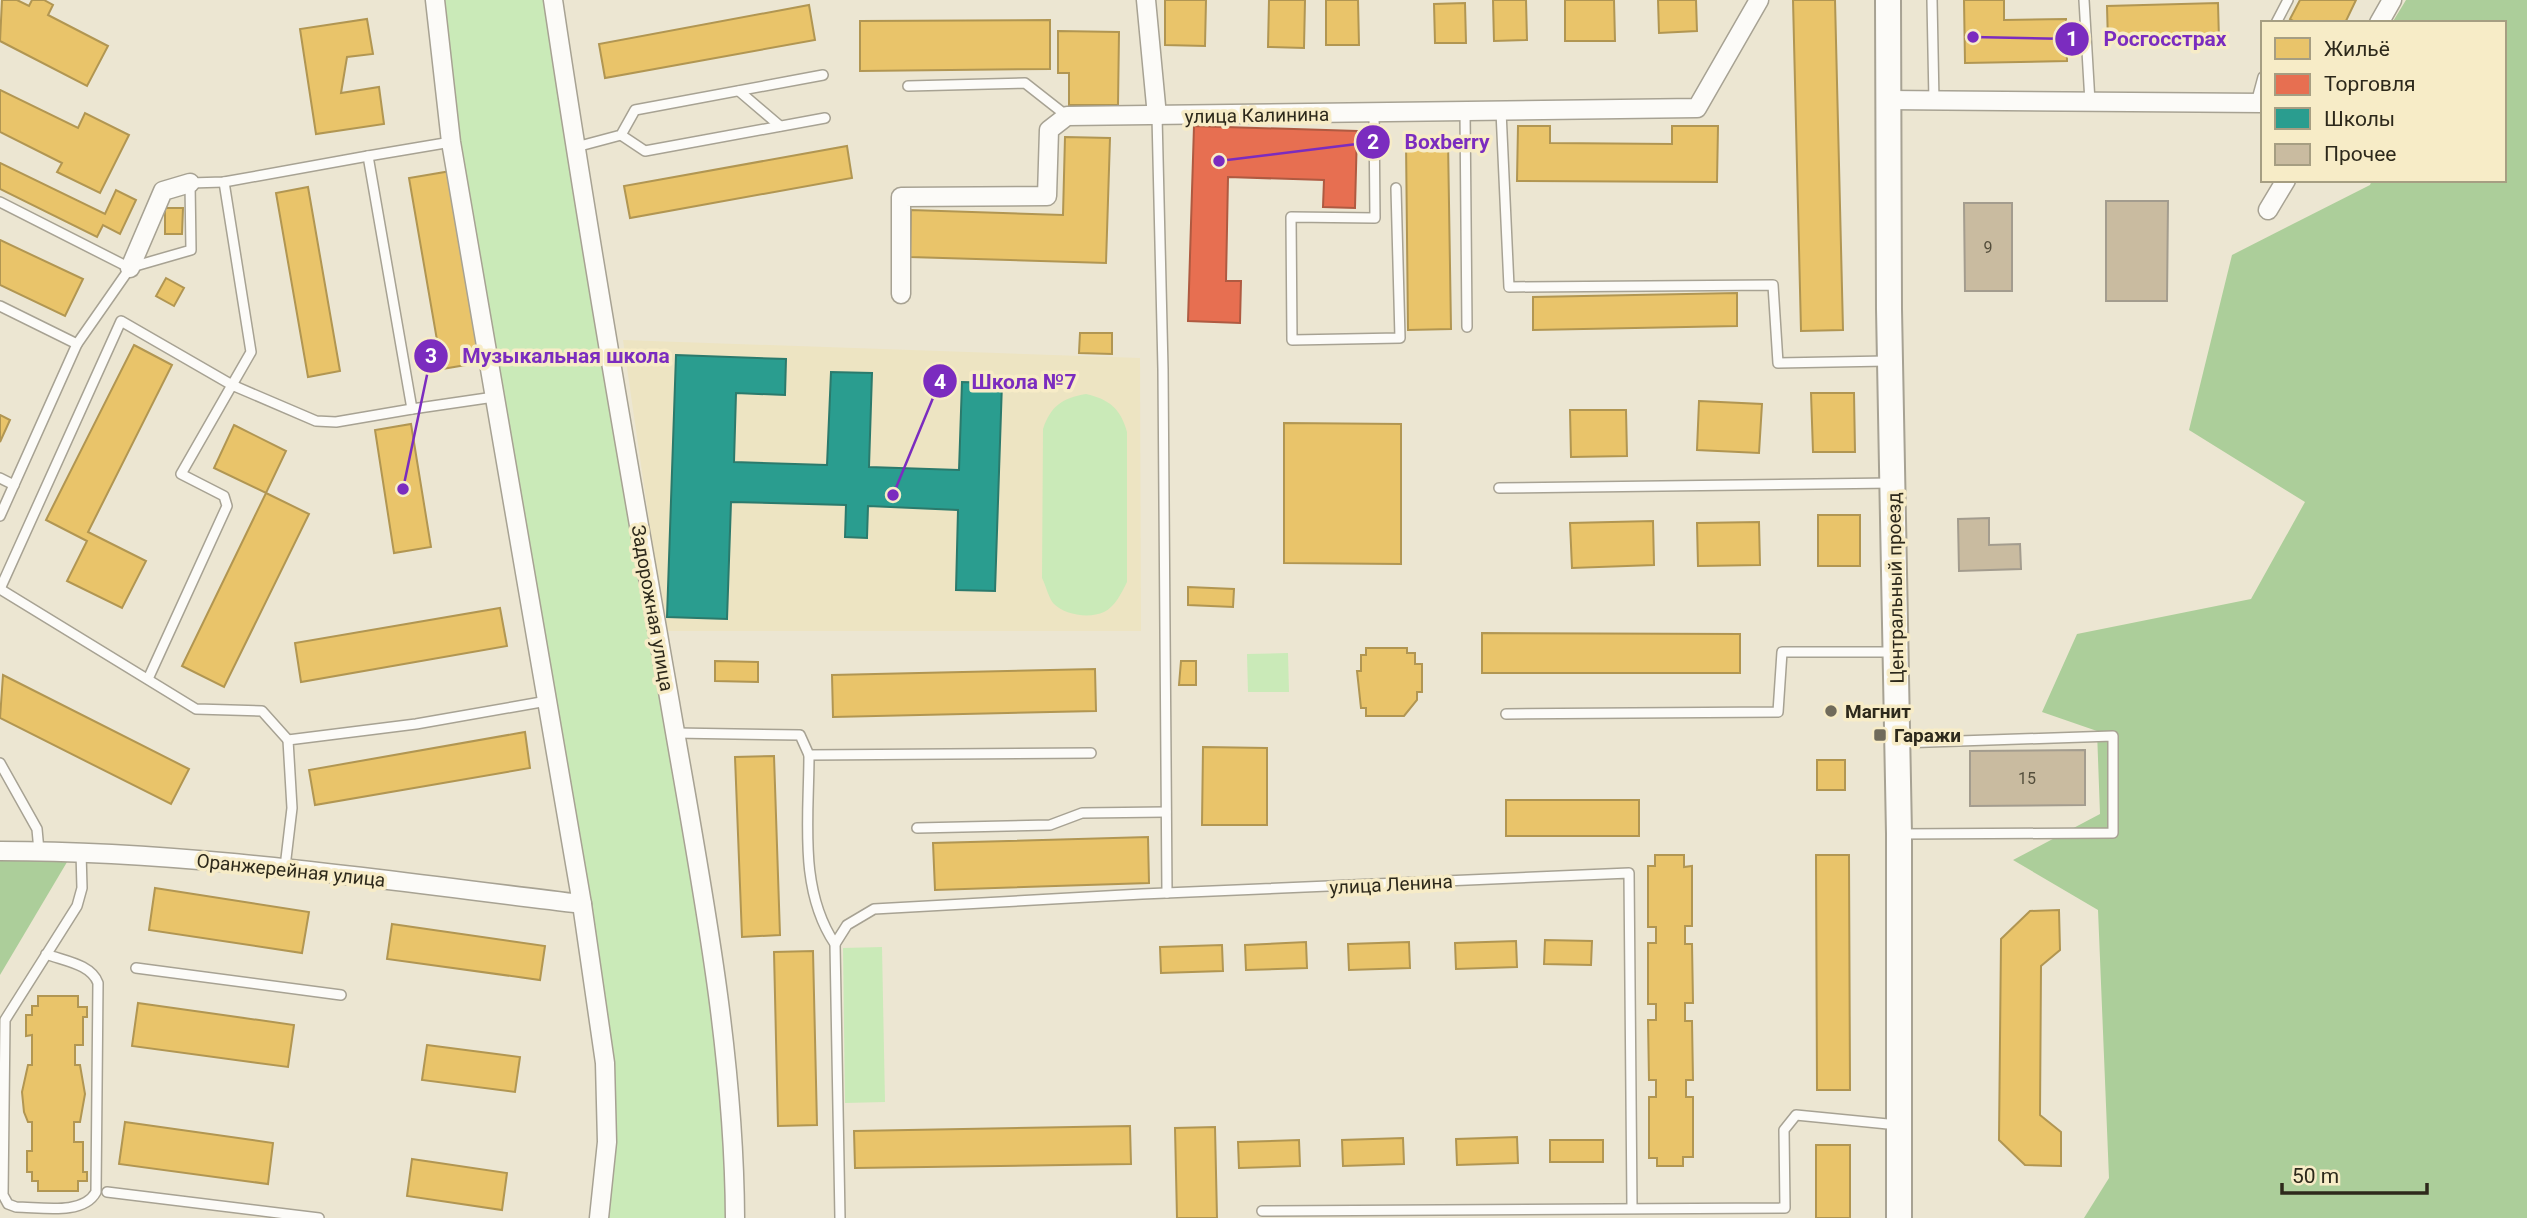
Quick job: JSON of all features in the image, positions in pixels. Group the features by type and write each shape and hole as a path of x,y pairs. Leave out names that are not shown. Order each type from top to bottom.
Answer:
{"main road":[{"name":"Центральный проезд","path":"1888,0 1887,100 1899,834 1899,1218"}],"street":[{"path":"435,0 451,142 582,904 605,1063 607,1142 599,1218"},
{"name":"Задорожная улица","path":"553,0 574,147 718,976 735,1165 735,1218"},
{"path":"1146,0 1157,116"},
{"name":"улица Калинина","path":"1067,116 1697,108 1759,0"},
{"path":"2380,21 2392,0"},
{"path":"1887,100 2260,103"},
{"path":"901,294 901,197 1047,196 1049,130 1067,116"},
{"path":"2268,210 2285,182"},
{"path":"130,268 163,191 190,183"},
{"name":"Оранжерейная улица","path":"0,851 81,852 285,867 582,904"}],"lane":[{"path":"1932,0 1934,100"},
{"path":"2084,0 2090,102"},
{"path":"2277,21 2288,0"},
{"path":"621,135 635,110 824,75"},
{"path":"908,86 1025,83 1067,116"},
{"path":"739,91 780,126"},
{"path":"1465,111 1467,327"},
{"path":"1501,111 1508,287 1773,285 1778,363 1891,360"},
{"path":"1374,113 1375,218 1291,217 1292,340 1400,338 1396,188"},
{"path":"1157,116 1163,369 1167,894"},
{"path":"574,147 621,135 645,150 825,118"},
{"path":"0,516 77,344 130,268 191,250 190,183 224,182 451,142"},
{"path":"368,156 412,409"},
{"path":"148,679 227,506 224,496 181,474 251,352 224,182"},
{"path":"0,202 130,268"},
{"path":"0,306 77,344"},
{"path":"285,867 292,808 288,740 262,711 196,709 0,589 121,321 232,386 316,421 336,422 494,397"},
{"path":"0,478 14,485"},
{"path":"1499,488 1894,482"},
{"path":"1506,714 1778,712 1782,652 1895,652"},
{"path":"288,740 416,724 547,701"},
{"path":"675,733 800,735 808,755 810,886 826,931 835,944 840,1218"},
{"path":"1897,743 2113,736 2113,833 1899,834"},
{"path":"808,755 1091,753"},
{"path":"0,763 37,829 39,851"},
{"path":"917,828 1049,825 1082,813 1166,812"},
{"path":"46,954 88,969 98,983 96,1192 91,1200 82,1206 16,1207 8,1204 3,1195 5,1020 46,954 81,898 81,852"},
{"name":"улица Ленина","path":"835,944 847,925 874,909 1629,873 1632,1207"},
{"path":"136,968 341,995"},
{"path":"1262,1211 1632,1207 1785,1213 1784,1129 1796,1115 1899,1125"},
{"path":"107,1192 267,1215 319,1218"}],"shaded area":[{"path":"623,340 1140,358 1141,631 665,631"}],"green space":[{"path":"441,0 555,0 711,950 736,1218 606,1218 605,1063 451,142"},
{"path":"2406,0 2527,0 2527,1218 2084,1218 2109,1178 2098,910 2013,860 2100,814 2097,731 2042,712 2077,634 2251,599 2305,502 2189,430 2232,255 2371,182 2506,182 2506,21 2393,21"},
{"path":"1086,394 1113,406 1127,432 1127,582 1112,607 1098,614 1084,615 1070,613 1053,603 1042,578 1043,429 1058,404"},
{"path":"1288,653 1289,692 1248,692 1247,654"},
{"path":"70,857 0,975 0,858"},
{"path":"882,947 885,1102 845,1103 843,948"}],"building: Жильё":[{"path":"2,0 17,0 29,6 32,0 44,0 53,5 48,15 108,46 87,86 0,41"},
{"path":"1165,0 1206,0 1205,46 1165,45"},
{"path":"1269,0 1305,0 1304,48 1268,47"},
{"path":"1326,0 1358,0 1359,45 1326,45"},
{"path":"1493,0 1526,0 1527,40 1494,41"},
{"path":"1565,0 1614,0 1615,41 1565,41"},
{"path":"1658,0 1696,0 1697,31 1659,33"},
{"path":"1793,0 1835,0 1843,330 1801,331"},
{"path":"1964,0 2004,0 2004,20 2066,19 2067,61 1965,63"},
{"path":"2300,0 2356,0 2346,21 2290,19"},
{"path":"1465,3 1466,43 1435,43 1434,4"},
{"path":"2218,3 2219,40 2108,43 2107,6"},
{"path":"809,5 815,40 605,78 599,44"},
{"path":"367,19 373,54 347,57 341,93 379,87 384,124 316,134 300,29"},
{"path":"1050,20 1050,69 860,71 860,21"},
{"path":"1058,31 1119,32 1118,105 1069,105 1069,73 1058,73"},
{"path":"0,90 78,128 85,113 129,135 100,193 57,172 62,163 0,132"},
{"path":"1518,126 1550,126 1550,143 1672,144 1672,126 1718,126 1717,182 1517,181"},
{"path":"1065,137 1110,138 1106,263 910,257 911,210 1063,215"},
{"path":"1448,140 1451,329 1408,330 1406,142"},
{"path":"847,146 852,178 630,218 624,186"},
{"path":"0,163 105,214 116,190 136,200 120,234 103,225 97,237 0,189"},
{"path":"451,171 484,362 442,369 409,178"},
{"path":"308,187 340,371 308,377 276,193"},
{"path":"165,208 183,208 182,234 165,234"},
{"path":"0,240 83,279 65,316 0,285"},
{"path":"166,278 184,288 174,306 156,296"},
{"path":"1737,293 1737,326 1533,330 1533,297"},
{"path":"1080,333 1112,333 1112,354 1079,353"},
{"path":"134,345 172,365 88,532 146,561 122,608 67,581 87,541 46,520"},
{"path":"1811,393 1854,393 1855,452 1813,452"},
{"path":"1699,401 1762,404 1759,453 1697,450"},
{"path":"1570,410 1626,410 1627,456 1571,457"},
{"path":"0,415 10,420 0,442"},
{"path":"1284,423 1401,424 1401,564 1284,563"},
{"path":"411,424 431,547 394,553 375,430"},
{"path":"234,425 286,451 266,493 214,468"},
{"path":"266,493 309,514 224,687 182,666"},
{"path":"1818,515 1860,515 1860,566 1818,566"},
{"path":"1653,521 1654,565 1572,568 1570,523"},
{"path":"1759,522 1760,565 1698,566 1697,523"},
{"path":"1188,587 1234,589 1233,607 1188,605"},
{"path":"500,608 507,646 301,682 295,643"},
{"path":"1482,633 1740,634 1740,673 1482,673"},
{"path":"1366,648 1407,648 1407,653 1415,653 1415,664 1422,664 1422,692 1417,692 1417,700 1404,716 1366,716 1366,708 1361,708 1357,671 1361,671 1361,655 1366,655"},
{"path":"715,661 758,662 758,682 715,681"},
{"path":"1181,661 1196,661 1196,685 1179,685"},
{"path":"1095,669 1096,711 833,717 832,675"},
{"path":"3,675 189,769 171,804 0,718"},
{"path":"525,732 530,768 315,805 309,770"},
{"path":"1203,747 1267,748 1267,825 1202,825"},
{"path":"774,756 780,935 742,937 735,757"},
{"path":"1817,760 1845,760 1845,790 1817,790"},
{"path":"1506,800 1639,800 1639,836 1506,836"},
{"path":"1148,837 1149,883 935,890 933,843"},
{"path":"1655,855 1684,855 1684,867 1692,866 1692,926 1685,926 1685,944 1692,944 1693,1003 1685,1003 1685,1021 1692,1021 1693,1080 1686,1080 1686,1097 1693,1097 1693,1157 1683,1157 1683,1166 1657,1166 1657,1158 1649,1158 1649,1097 1656,1097 1656,1080 1649,1080 1648,1020 1656,1020 1656,1004 1648,1004 1648,943 1656,943 1656,927 1648,927 1648,866 1655,866"},
{"path":"1816,855 1849,855 1850,1090 1817,1090"},
{"path":"155,888 309,912 302,953 149,930"},
{"path":"2059,910 2060,950 2041,966 2040,1115 2061,1132 2061,1166 2025,1165 1999,1140 2001,939 2030,911"},
{"path":"392,924 545,946 540,980 387,959"},
{"path":"1545,940 1592,941 1591,965 1544,964"},
{"path":"1516,941 1517,967 1456,969 1455,943"},
{"path":"1306,942 1307,968 1246,970 1245,945"},
{"path":"1409,942 1410,968 1349,970 1348,944"},
{"path":"1222,945 1223,971 1161,973 1160,947"},
{"path":"813,951 817,1125 778,1126 774,952"},
{"path":"38,996 78,996 78,1007 87,1007 87,1017 83,1017 83,1045 75,1045 75,1065 80,1065 85,1094 80,1122 74,1122 74,1142 83,1142 83,1172 87,1172 87,1181 78,1181 78,1191 38,1191 38,1181 32,1181 32,1172 27,1172 27,1151 32,1151 32,1122 28,1122 24,1112 22,1092 28,1065 32,1065 32,1035 26,1036 26,1015 32,1015 32,1006 38,1006"},
{"path":"138,1003 294,1025 288,1067 132,1046"},
{"path":"427,1045 520,1057 515,1092 422,1080"},
{"path":"125,1122 273,1143 268,1184 119,1164"},
{"path":"1130,1126 1131,1164 855,1168 854,1131"},
{"path":"1215,1127 1217,1218 1177,1218 1175,1128"},
{"path":"1517,1137 1518,1163 1457,1165 1456,1139"},
{"path":"1403,1138 1404,1164 1343,1166 1342,1140"},
{"path":"1299,1140 1300,1166 1239,1168 1238,1142"},
{"path":"1550,1140 1603,1140 1603,1162 1550,1162"},
{"path":"1816,1145 1850,1145 1850,1218 1816,1218"},
{"path":"412,1159 507,1173 502,1210 407,1196"}],"building: Торговля":[{"path":"1194,126 1357,131 1355,208 1323,207 1324,180 1228,177 1226,281 1241,281 1240,323 1188,321"}],"building: Школы":[{"path":"676,355 786,359 785,395 736,393 734,462 827,465 831,372 872,373 869,467 959,470 962,382 1002,383 995,591 956,590 958,510 868,506 867,538 845,537 846,505 731,502 727,619 667,617"}],"building: Прочее":[{"path":"2106,201 2168,201 2167,301 2106,301"},
{"path":"1964,203 2012,203 2012,291 1965,291"},
{"path":"1989,518 1989,545 2020,544 2021,569 1959,571 1958,519"},
{"path":"2085,750 2085,805 1970,806 1970,751"}],"place":[{"name":"Росгосстрах","path":"1973,37"},
{"name":"Boxberry","path":"1219,161"},
{"name":"Музыкальная школа","path":"403,489"},
{"name":"Школа №7","path":"893,495"},
{"name":"Магнит","path":"1831,711"},
{"name":"Гаражи","path":"1880,735"}]}
